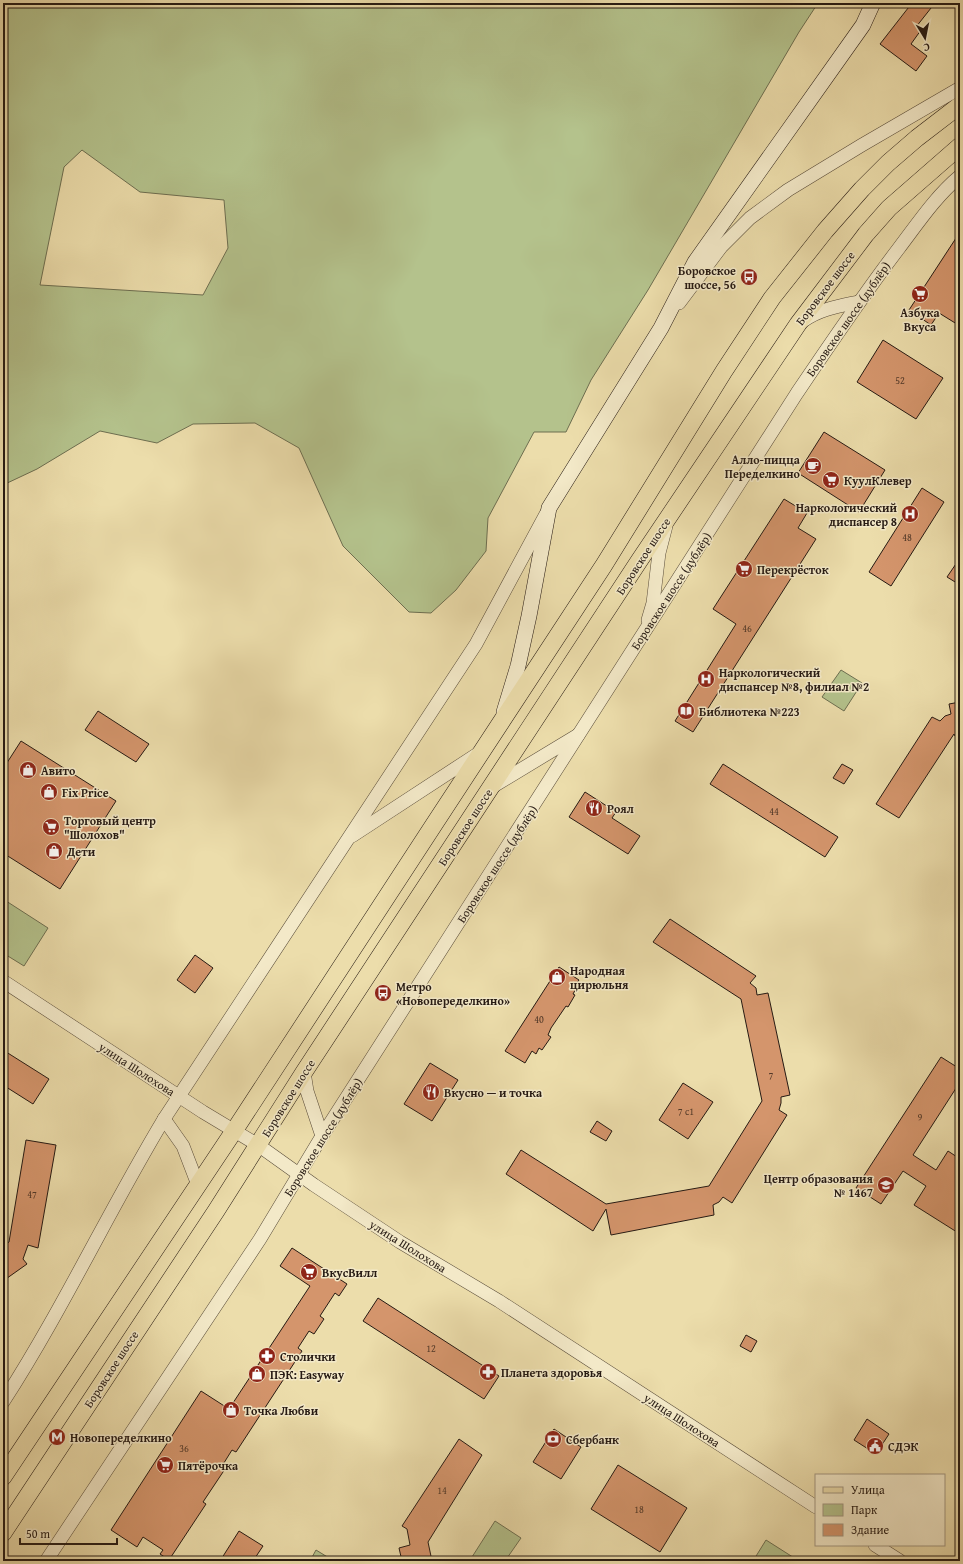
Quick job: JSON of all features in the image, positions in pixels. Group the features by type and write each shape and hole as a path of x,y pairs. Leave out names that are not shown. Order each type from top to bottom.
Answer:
{"main road":[{"path":"501,723 518,666 549,508 661,328 695,262 863,25 873,3"},
{"path":"3,1477 234,1131 501,723 599,572 724,371 772,298 825,231 862,189 888,163 960,106"},
{"name":"Боровское шоссе","path":"3,1533 668,517 798,324 866,234 890,208 960,146"}],"street":[{"path":"661,328 721,247 750,218 788,190 868,141 960,88"},
{"name":"Боровское шоссе (дублёр)","path":"46,1561 260,1239 322,1136 797,393 858,302 939,196 960,176"},
{"path":"798,324 812,314 826,309 858,302"},
{"path":"3,1402 24,1370 136,1166 164,1119 476,644 549,508"},
{"path":"643,635 653,603 659,553 668,517"},
{"path":"490,788 581,733"},
{"path":"347,839 483,750"},
{"name":"улица Шолохова","path":"3,981 234,1131 258,1145 314,1186 405,1245 499,1301 815,1506"},
{"path":"304,1072 308,1091 322,1136"},
{"path":"164,1119 183,1146 198,1185"},
{"path":"877,1546 900,1561"}],"green space":[{"path":"3,3 818,3 799,32 648,290 591,380 566,432 534,432 488,518 486,551 456,590 431,613 409,612 343,546 299,448 255,423 193,424 157,443 100,431 37,469 3,485","holes":["82,150 140,192 224,200 228,248 203,295 40,285 64,167"]},
{"path":"841,670 862,683 844,711 822,697"},
{"path":"3,899 48,928 24,966 3,953"},
{"path":"495,1521 521,1538 505,1561 479,1561 472,1557"},
{"path":"766,1540 799,1561 753,1561"},
{"path":"316,1550 334,1561 310,1561"}],"building":[{"path":"912,3 935,3 916,27 921,30 911,44 927,56 916,71 880,44"},
{"path":"960,232 960,326 939,313 931,325 909,310"},
{"path":"883,340 943,378 916,419 857,382"},
{"path":"824,432 885,470 859,512 798,473"},
{"path":"922,488 944,502 891,586 869,572"},
{"path":"784,499 807,513 798,528 816,539 693,732 675,721 736,624 713,609"},
{"path":"960,558 960,585 947,577"},
{"path":"960,702 960,735 955,736 954,734 899,818 876,804 932,717 940,721 945,716 951,714 949,704"},
{"path":"98,711 149,744 136,762 85,730"},
{"name":"Торговый центр \"Шолохов\"","path":"21,741 116,801 60,889 3,853 3,769"},
{"path":"723,764 838,837 825,857 710,784"},
{"path":"842,764 853,770 844,784 833,778"},
{"path":"585,792 616,812 612,818 640,836 628,854 569,817"},
{"path":"670,919 756,976 750,983 756,988 757,995 768,993 790,1095 781,1097 779,1110 787,1115 732,1203 723,1197 719,1202 713,1205 714,1215 611,1235 606,1209 593,1231 506,1174 521,1150 606,1204 709,1186 762,1101 741,999 653,942"},
{"path":"195,955 213,968 195,993 177,980"},
{"path":"559,967 579,980 573,994 575,995 568,1007 566,1006 551,1028 548,1035 551,1037 542,1050 539,1048 536,1054 532,1051 525,1063 505,1051"},
{"path":"3,1050 49,1079 33,1104 3,1085"},
{"path":"941,1057 960,1069 960,1082 913,1155 936,1170 948,1151 960,1159 960,1234 914,1205 926,1186 903,1171 881,1204 856,1188"},
{"name":"Вкусно — и точка","path":"430,1063 458,1080 432,1121 404,1104"},
{"path":"683,1083 713,1102 688,1139 659,1120"},
{"path":"597,1121 612,1131 606,1141 590,1132"},
{"path":"26,1140 56,1145 38,1248 28,1245 23,1259 27,1264 3,1281 3,1246 9,1242"},
{"path":"292,1248 347,1284 339,1296 335,1293 320,1316 324,1319 314,1334 309,1331 298,1348 302,1351 236,1452 232,1450 222,1466 225,1469 203,1502 206,1504 169,1560 160,1554 163,1550 143,1537 137,1547 111,1530 201,1391 229,1409 310,1286 280,1266"},
{"path":"378,1298 499,1376 484,1399 363,1321"},
{"path":"746,1335 757,1341 751,1352 740,1346"},
{"path":"867,1419 889,1434 876,1454 854,1440"},
{"path":"554,1429 581,1447 561,1479 533,1462"},
{"path":"459,1439 482,1455 428,1542 432,1561 402,1561 399,1548 410,1545 407,1529 402,1526"},
{"path":"618,1465 687,1508 660,1552 591,1509"},
{"path":"239,1531 263,1546 253,1561 220,1561"}],"place":[{"name":"Боровское шоссе, 56","path":"749,277"},
{"name":"Азбука Вкуса","path":"920,294"},
{"name":"Алло-пицца Переделкино","path":"813,466"},
{"name":"КуулКлевер","path":"831,480"},
{"name":"Наркологический диспансер 8","path":"910,514"},
{"name":"Перекрёсток","path":"744,569"},
{"name":"Наркологический диспансер №8, филиал №2","path":"706,679"},
{"name":"Библиотека №223","path":"686,711"},
{"name":"Авито","path":"28,770"},
{"name":"Fix Price","path":"49,792"},
{"name":"Роял","path":"594,808"},
{"name":"Торговый центр \"Шолохов\"","path":"51,827"},
{"name":"Дети","path":"54,851"},
{"name":"Народная цирюльня","path":"557,977"},
{"name":"Метро «Новопеределкино»","path":"383,993"},
{"name":"Вкусно — и точка","path":"431,1092"},
{"name":"Центр образования № 1467","path":"886,1185"},
{"name":"ВкусВилл","path":"309,1272"},
{"name":"Столички","path":"267,1356"},
{"name":"Планета здоровья","path":"488,1372"},
{"name":"ПЭК: Easyway","path":"257,1374"},
{"name":"Точка Любви","path":"231,1410"},
{"name":"Новопеределкино","path":"57,1437"},
{"name":"Сбербанк","path":"553,1439"},
{"name":"СДЭК","path":"875,1446"},
{"name":"Пятёрочка","path":"165,1465"}]}
